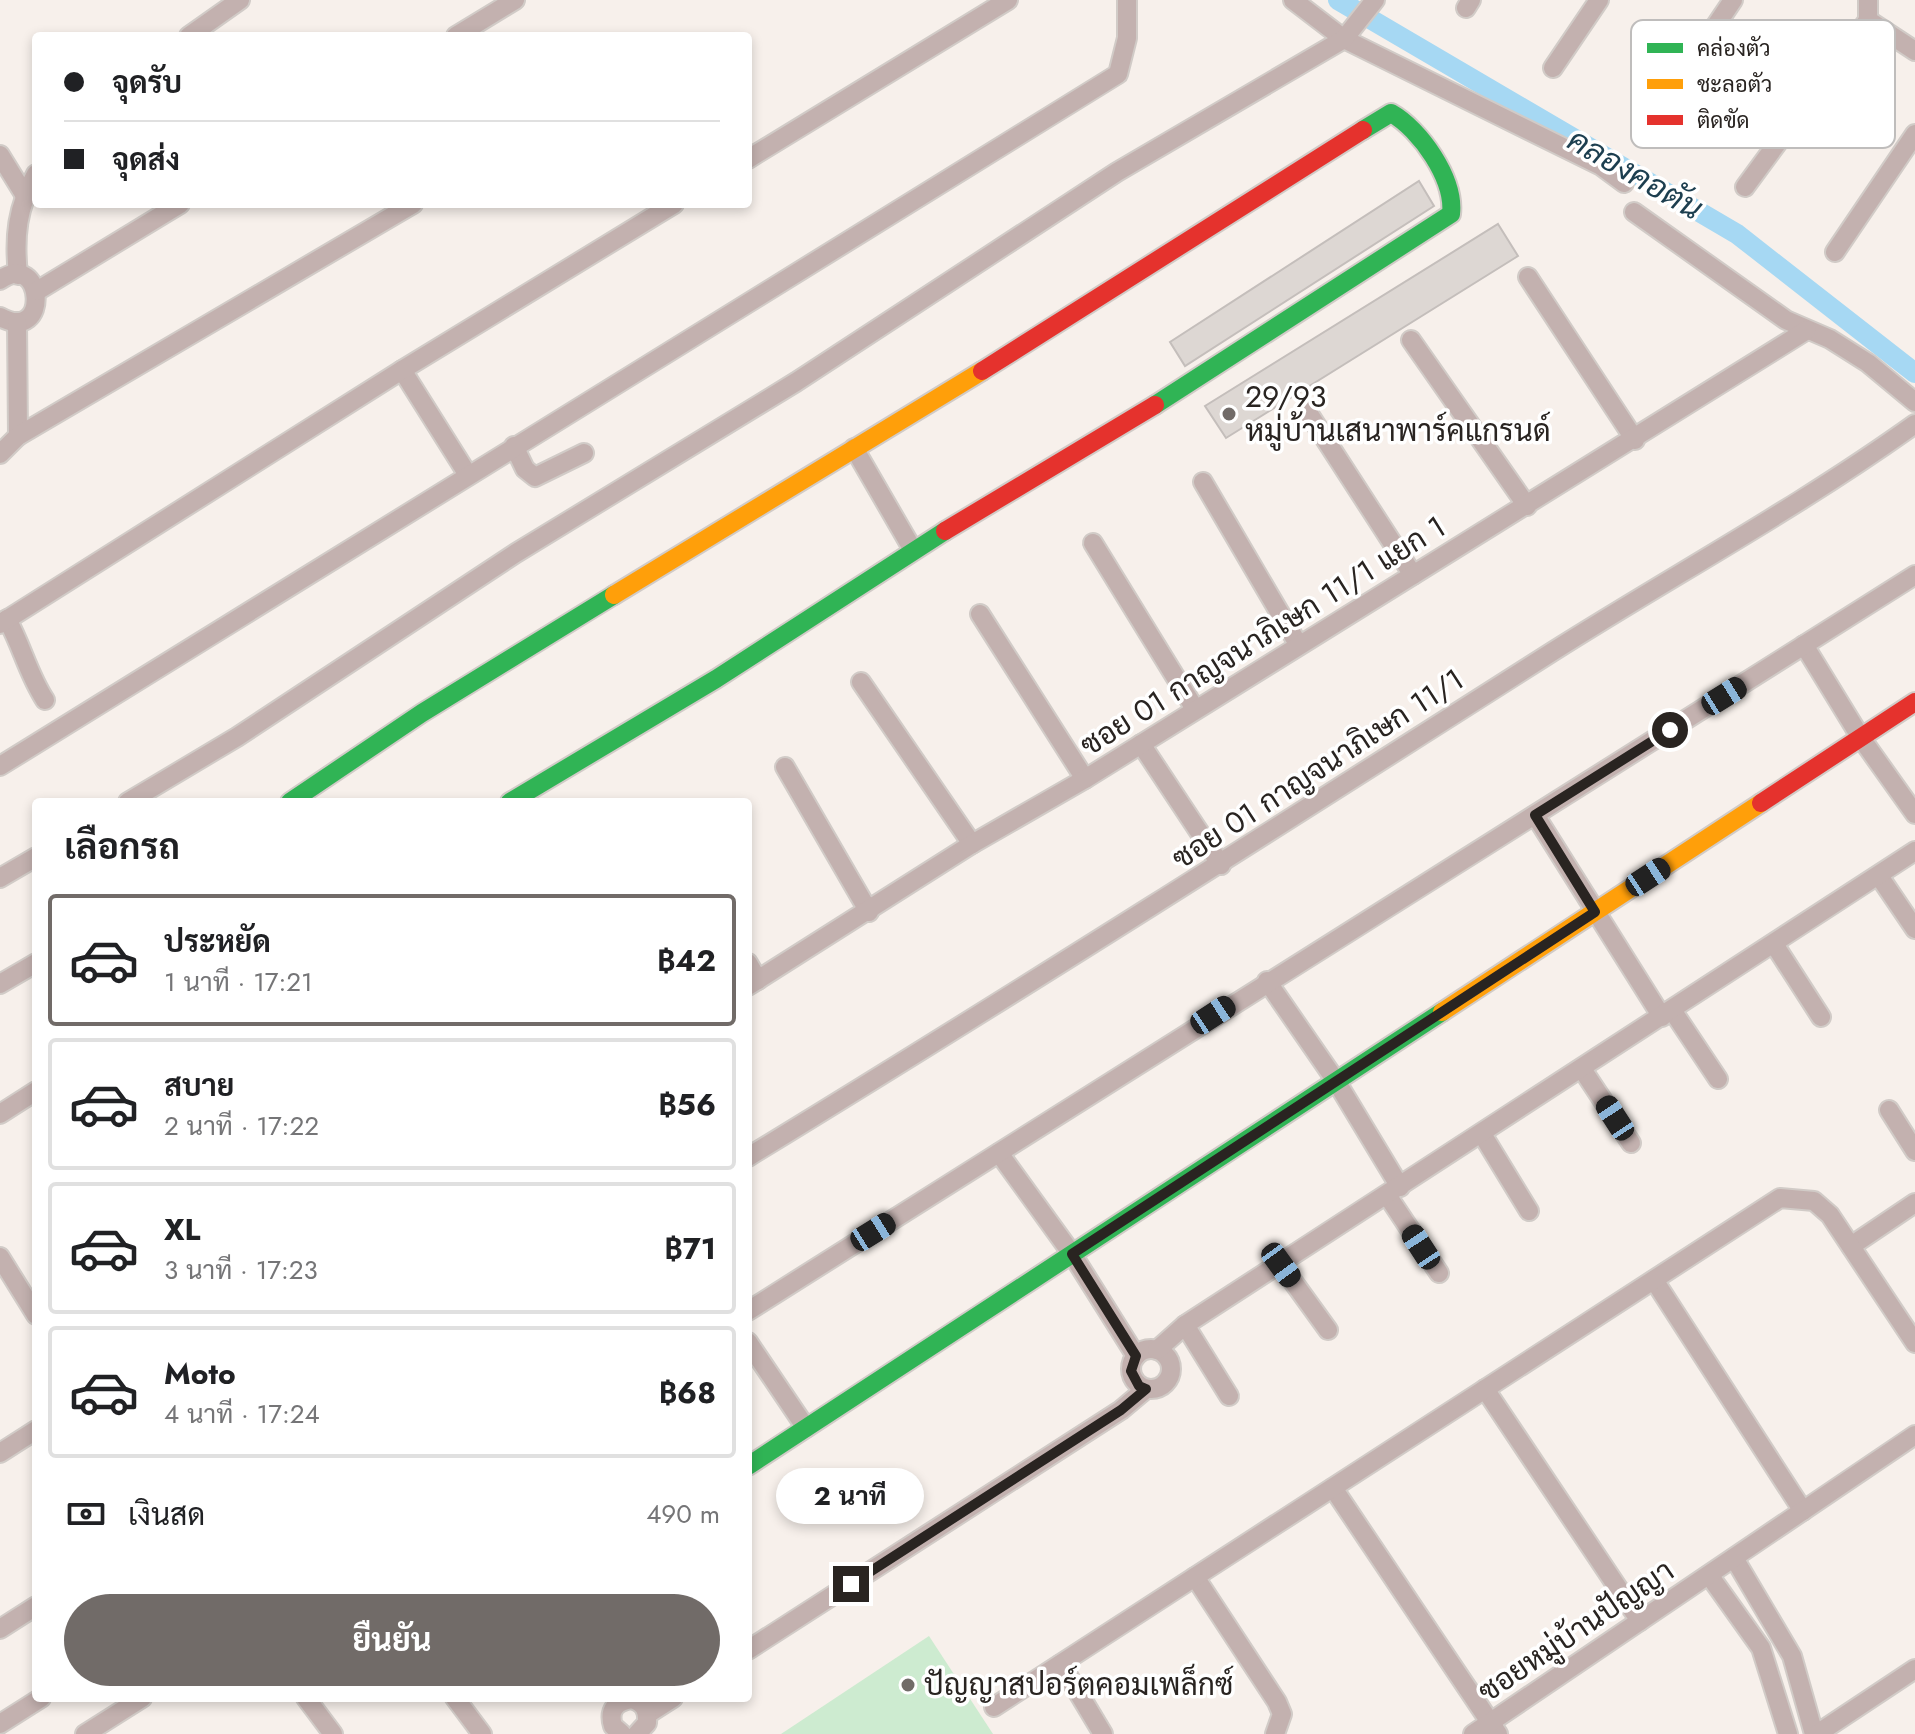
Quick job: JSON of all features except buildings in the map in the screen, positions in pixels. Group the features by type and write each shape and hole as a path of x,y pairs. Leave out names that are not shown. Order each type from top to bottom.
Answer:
{"street":[{"path":"195,32 240,0"},
{"path":"463,32 515,0"},
{"path":"752,157 1008,0"},
{"path":"0,766 1118,74 1127,38 1127,0"},
{"path":"1293,0 1348,33 1601,166 1624,183"},
{"path":"135,798 237,737 516,553 796,382 1117,172 1348,33 1375,0"},
{"path":"1553,68 1599,0"},
{"path":"1720,20 1733,0"},
{"path":"1868,0 1868,20"},
{"path":"1895,38 1915,51"},
{"path":"296,798 422,713 1391,113 1400,117 1428,152 1452,196 1455,207 1451,214 1155,405 913,550 716,679 517,798"},
{"path":"1835,252 1915,134"},
{"path":"1745,187 1774,148"},
{"path":"0,155 24,194"},
{"path":"18,436 8,320 30,316 37,305 37,291 30,280 9,277 24,194 32,181"},
{"path":"37,291 173,208"},
{"path":"0,454 18,436 406,208"},
{"path":"45,700 33,682 21,645 4,621 402,370 667,208"},
{"path":"1634,212 1786,320 1830,339 1868,363 1915,402"},
{"path":"1528,277 1635,440"},
{"name":"ซอย 01 กาญจนาภิเษก 11/1 แยก 1","path":"753,983 972,844 1085,779 1298,644 1635,440 1807,330"},
{"path":"1411,340 1527,506"},
{"path":"402,370 468,475"},
{"path":"1307,411 1413,575"},
{"name":"ซอย 01 กาญจนาภิเษก 11/1","path":"752,1155 1221,865 1653,588 1868,457 1915,424"},
{"path":"514,446 525,469 535,477 584,453"},
{"path":"854,448 913,550"},
{"path":"1203,482 1298,644"},
{"path":"1093,543 1195,709"},
{"path":"752,1308 1915,575"},
{"path":"980,614 1085,779"},
{"path":"1804,645 1861,738 1915,814"},
{"path":"861,682 972,844"},
{"path":"752,1463 1915,702"},
{"path":"1141,744 1221,865"},
{"path":"785,767 869,912"},
{"path":"1535,815 1595,912 1667,1014 1718,1079"},
{"path":"1157,1350 1170,1362 1169,1379 1155,1389 1146,1389 1139,1386 1131,1371 1136,1356 1142,1351 1157,1350 1185,1325 1915,851"},
{"path":"0,878 32,859"},
{"path":"1879,876 1915,929"},
{"path":"1774,944 1821,1017"},
{"path":"0,984 32,968"},
{"path":"1267,981 1336,1081 1439,1273"},
{"path":"1582,1069 1631,1143"},
{"path":"0,1114 32,1094"},
{"path":"1889,1110 1915,1151"},
{"path":"1482,1134 1529,1211"},
{"path":"999,1153 1072,1254 1136,1356"},
{"path":"994,1707 1780,1198 1814,1201 1830,1215 1915,1343"},
{"path":"1851,1246 1915,1203"},
{"path":"0,1257 32,1309"},
{"path":"1281,1265 1328,1330"},
{"path":"1654,1280 1803,1511"},
{"path":"1185,1325 1229,1396"},
{"path":"752,1348 806,1428"},
{"path":"752,1647 1121,1410 1146,1389"},
{"path":"1485,1389 1640,1621"},
{"path":"0,1453 32,1433"},
{"name":"ซอยหมู่บ้านปัญญา","path":"1473,1734 1494,1728 1640,1621 1915,1435"},
{"path":"1333,1488 1494,1728"},
{"path":"1734,1558 1792,1656 1815,1734 1915,1669"},
{"name":"ซอยหมู่บ้านปัญญา","path":"1709,1575 1761,1648 1788,1734"},
{"path":"1195,1577 1277,1702 1282,1714 1275,1734"},
{"path":"0,1629 32,1609"},
{"path":"1061,1664 1103,1734"},
{"path":"0,1724 35,1702"},
{"path":"85,1734 136,1702"},
{"path":"309,1702 333,1734"},
{"path":"458,1702 482,1734"},
{"path":"614,1702 610,1718 618,1733"},
{"path":"637,1702 645,1707 648,1714 647,1723 637,1734"},
{"path":"648,1714 667,1702"}],"green space":[{"name":"ปัญญาสปอร์ตคอมเพล็กซ์","path":"929,1636 993,1734 781,1734"}],"waterway":[{"name":"คลองคอตัน","path":"1338,0 1737,234 1915,373"}],"traffic: fast":[{"path":"1155,405 1451,214 1451,200 1441,171 1424,143 1402,120 1391,113 1363,130"},
{"path":"517,798 716,679 945,531"},
{"path":"296,798 422,713 614,595"},
{"path":"752,1463 1442,1012"}],"traffic: slow":[{"path":"614,595 982,371"},
{"path":"1442,1012 1761,803"}],"traffic: jam":[{"path":"982,371 1363,130"},
{"path":"945,531 1155,405"},
{"path":"1761,803 1915,702"}],"place":[{"name":"29/93 หมู่บ้านเสนาพาร์คแกรนด์","path":"1229,414"},
{"name":"ปัญญาสปอร์ตคอมเพล็กซ์","path":"908,1685"}],"route":[{"path":"851,1584 1121,1410 1146,1389 1133,1379 1132,1363 1136,1356 1072,1254 1595,912 1535,815 1670,730"}]}
